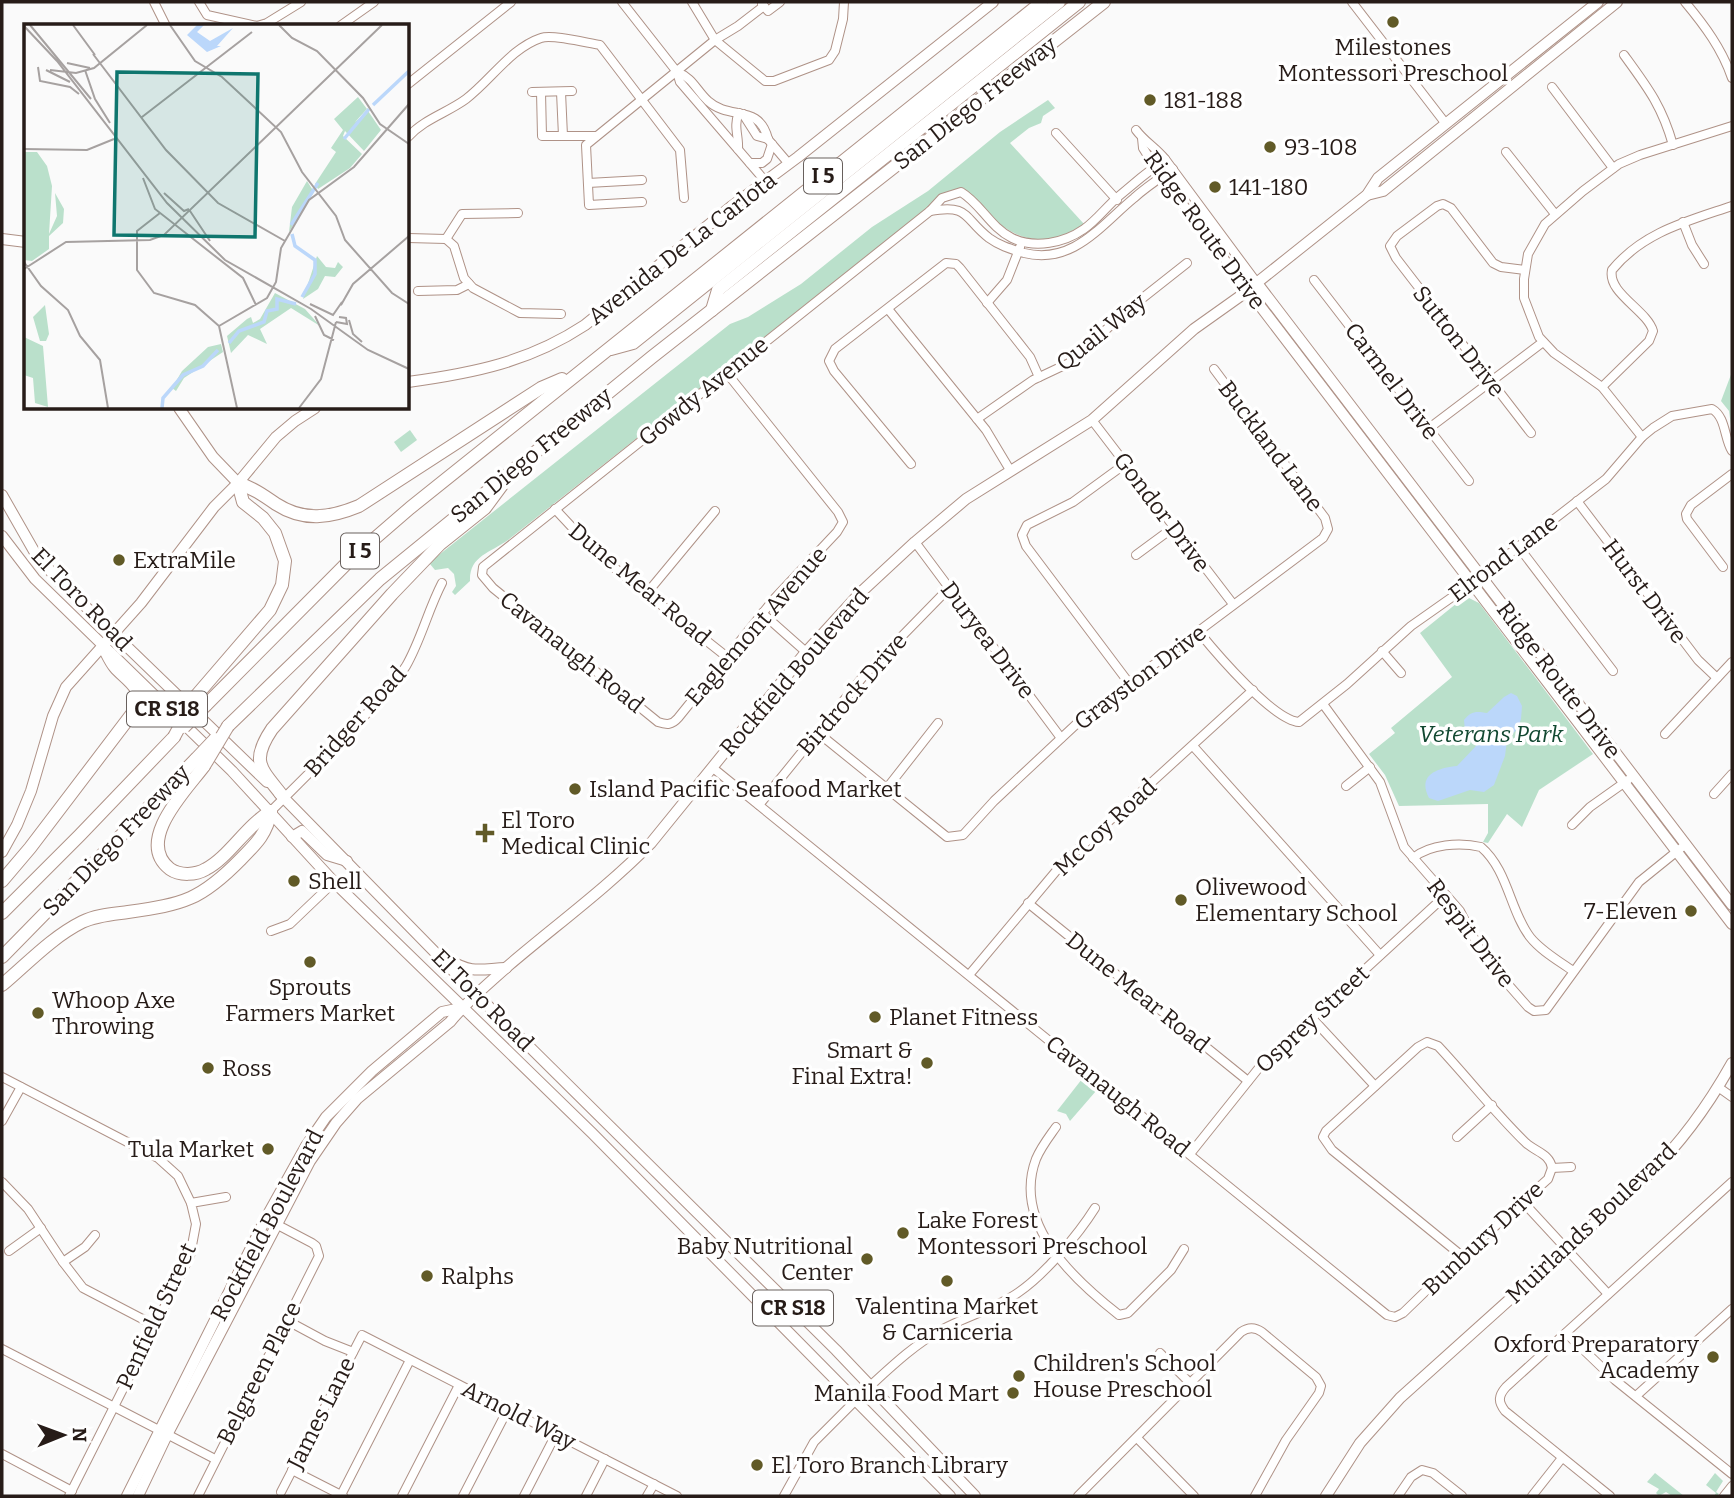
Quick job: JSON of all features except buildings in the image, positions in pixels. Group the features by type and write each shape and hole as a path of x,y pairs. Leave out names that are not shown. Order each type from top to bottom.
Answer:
{"highway":[{"name":"San Diego Freeway","path":"2,912 174,737 201,700 351,559 575,374 1042,2"},
{"path":"604,351 633,343 1059,2"},
{"path":"712,310 718,290 1079,2"},
{"name":"San Diego Freeway","path":"2,957 200,762 228,726 380,579 712,310 1104,2"},
{"path":"238,483 253,488 278,506 294,513 319,517 335,516 359,506 541,388 575,374"},
{"path":"284,798 266,775 259,758 261,746 272,729 401,584 440,544 485,508 513,471"},
{"path":"201,700 270,610 282,585 285,561 275,533 263,517 243,502 238,483"},
{"path":"2,881 138,706 136,689 114,666 103,646"},
{"path":"200,762 160,830 157,842 159,852 171,870 195,874 215,864 256,820 271,811"},
{"path":"2,985 55,940 83,921 97,916 182,902 205,891 228,873 268,828 271,811"}],"main road":[{"name":"Avenida De La Carlota","path":"410,382 483,370 536,353 562,340 585,325 993,2"},
{"name":"Rockfield Boulevard","path":"127,1496 163,1433 271,1221 335,1123 363,1093 450,1022 461,1007 506,968 626,869 652,843 806,652 859,594 915,542 966,499 1092,420 1194,329 1253,286 1367,195 1378,178 1598,2"},
{"name":"Rockfield Boulevard","path":"1367,195 1383,191 1617,2"},
{"path":"1446,124 1446,139"},
{"path":"2,239 24,242"},
{"name":"Ridge Route Drive","path":"1253,286 1629,780 1686,845 1732,905"},
{"path":"180,410 213,457 238,483"},
{"path":"2,852 31,791 62,692 141,603 214,507 276,437 312,410"},
{"name":"El Toro Road","path":"2,495 34,551 57,578 284,798 476,994 836,1350 975,1496"},
{"name":"El Toro Road","path":"2,536 35,579 271,811 334,882 646,1189 950,1496"},
{"name":"Ridge Route Drive","path":"1629,780 1676,852 1732,924"},
{"path":"292,837 302,831 327,855 348,862"},
{"path":"436,951 469,970 506,968"},
{"name":"Muirlands Boulevard","path":"1326,1496 1360,1443 1400,1398 1674,1149 1696,1122 1732,1063"},
{"path":"646,1189 660,1176"},
{"path":"855,1401 869,1387"},
{"name":"Rockfield Boulevard","path":"138,1496 163,1433"}],"street":[{"path":"154,2 165,24"},
{"path":"199,2 207,15 248,24"},
{"path":"264,24 301,2"},
{"path":"343,24 374,2"},
{"path":"410,83 511,2"},
{"path":"622,2 677,72 680,82 766,182"},
{"path":"692,2 715,40 765,81 774,81 829,60 835,51 844,19 844,2"},
{"path":"642,202 589,205 586,145 715,40 738,26 762,4 768,11 780,2"},
{"path":"1352,2 1446,124"},
{"path":"1688,3 1729,59 1732,78"},
{"path":"410,135 417,127 466,99 488,76 544,36 600,45 680,150 684,198"},
{"path":"1625,55 1655,96 1673,145"},
{"path":"677,72 689,76 709,102 725,111 751,115 759,121 770,142 789,164"},
{"path":"1552,87 1613,168"},
{"path":"572,91 536,92 542,136 598,136"},
{"path":"561,92 563,136"},
{"path":"738,149 735,121 741,114"},
{"path":"1642,437 1602,387 1543,342 1524,298 1525,270 1535,240 1555,214 1613,168 1640,155 1732,127"},
{"path":"1136,130 1142,138"},
{"path":"1056,133 1124,207"},
{"name":"Ridge Route Drive","path":"1142,138 1151,142 1173,169 1253,286 1155,167 1143,148 1142,138"},
{"path":"750,163 762,163 767,159 770,142"},
{"path":"1506,152 1555,214"},
{"path":"987,303 1007,280 1022,241 1047,243 1084,229 1116,198 1165,159"},
{"path":"930,211 946,208 958,210 966,214 993,241 1019,251 1044,255 1075,248 1173,169"},
{"path":"588,183 642,180"},
{"name":"Gowdy Avenue","path":"482,575 483,567 487,563 930,211 942,198 961,192 969,197 998,229 1022,241"},
{"name":"Sutton Drive","path":"1525,270 1505,268 1493,263 1451,208 1443,204 1397,236 1390,246 1395,258 1531,433"},
{"path":"1602,387 1649,341 1653,331 1649,323 1614,285 1610,275 1614,267 1635,247 1662,230 1732,206"},
{"path":"446,239 461,214 518,213"},
{"path":"1683,222 1692,245 1704,264"},
{"path":"410,239 446,239 454,246 464,278 469,284 520,313 562,314"},
{"path":"911,464 829,361 835,349 942,266 951,262 956,264 1030,357 1039,377"},
{"name":"Quail Way","path":"978,419 1039,377 1069,363 1130,308 1187,263"},
{"name":"Carmel Drive","path":"1314,280 1469,481"},
{"path":"418,291 457,290 469,284"},
{"path":"888,309 978,419 1010,470"},
{"path":"1428,429 1543,342"},
{"name":"Buckland Lane","path":"1214,369 1328,524"},
{"name":"Eaglemont Avenue","path":"666,725 674,723 762,613 837,532 843,522 838,512 726,372"},
{"name":"Elrond Lane","path":"1254,690 1289,720 1299,722 1323,704 1381,651 1606,480 1642,437 1672,416 1712,409 1720,416 1726,440 1732,451"},
{"name":"Gondor Drive","path":"1092,420 1233,604"},
{"path":"1125,464 1073,502 1027,525 1022,538 1129,683"},
{"path":"1723,566 1686,514 1691,505 1732,474"},
{"name":"Hurst Drive","path":"1577,501 1698,660 1717,678"},
{"name":"Dune Mear Road","path":"555,509 591,548 727,657"},
{"path":"647,593 715,511"},
{"name":"Grayston Drive","path":"887,788 947,837 956,838 963,835 994,801 1061,738 1129,683 1323,538 1328,524"},
{"path":"1136,555 1174,527"},
{"name":"Duryea Drive","path":"915,542 1061,738"},
{"path":"1518,546 1613,671"},
{"name":"Cavanaugh Road","path":"482,575 493,589 658,722 666,725"},
{"name":"Bridger Road","path":"271,811 397,679 412,655 429,608 442,583"},
{"name":"Birdrock Drive","path":"760,805 885,652 949,588"},
{"path":"762,613 806,652"},
{"path":"1199,632 1220,659 1254,690"},
{"path":"1381,651 1401,673"},
{"path":"1665,734 1732,662"},
{"name":"McCoy Road","path":"969,975 1028,903 1080,847 1254,690"},
{"name":"Respit Drive","path":"1323,704 1370,767 1388,798 1404,847 1465,917 1484,957 1528,1007 1541,1012 1546,1010 1573,971"},
{"path":"817,732 887,788 938,723"},
{"path":"1193,746 1380,955"},
{"path":"1346,786 1370,767"},
{"name":"Cavanaugh Road","path":"713,768 1387,1315 1395,1318"},
{"path":"1714,794 1732,774"},
{"path":"1572,825 1590,807 1629,780"},
{"path":"1413,858 1423,850 1437,847 1481,848 1507,886 1531,939 1573,971 1639,882 1686,845"},
{"path":"271,931 290,924 334,882"},
{"name":"Osprey Street","path":"1190,1154 1277,1049 1446,895"},
{"name":"Dune Mear Road","path":"1028,903 1248,1081"},
{"path":"1312,1018 1375,1086"},
{"path":"1462,1255 1332,1150 1323,1137 1326,1131 1418,1047 1427,1042 1438,1046 1529,1145 1546,1156 1552,1168"},
{"path":"2,1077 163,1161 178,1175 191,1203 226,1197"},
{"path":"2,1121 20,1087"},
{"path":"1718,1087 1732,1097"},
{"path":"1457,1136 1492,1105"},
{"path":"1056,1127 1035,1160 1030,1184 1035,1221 1057,1256 1102,1302 1119,1315 1124,1315 1171,1270 1184,1249"},
{"name":"Bunbury Drive","path":"1395,1318 1524,1202 1548,1179 1552,1168 1571,1167"},
{"path":"2,1182 24,1203 75,1279 89,1292 154,1325"},
{"path":"1610,1496 1505,1411 1499,1398 1506,1387 1732,1182"},
{"path":"1524,1202 1608,1294"},
{"name":"Penfield Street","path":"71,1494 190,1255 195,1224 191,1203"},
{"path":"869,1387 897,1361 942,1329 1002,1303 1022,1290 1083,1228 1095,1209"},
{"name":"Belgreen Place","path":"198,1496 317,1261 318,1250 312,1243 271,1221"},
{"path":"9,1251 41,1228"},
{"path":"63,1262 85,1247 95,1236"},
{"path":"1636,1396 1732,1309"},
{"path":"286,1320 325,1341 353,1352"},
{"path":"1078,1496 1241,1332 1250,1328 1262,1332 1316,1377 1321,1386 1319,1393 1286,1440 1255,1496"},
{"path":"1566,1332 1602,1369 1732,1474"},
{"name":"James Lane","path":"281,1492 362,1335"},
{"name":"Arnold Way","path":"362,1335 677,1496"},
{"path":"2,1349 215,1459"},
{"path":"1160,1353 1191,1384"},
{"path":"292,1470 342,1496 410,1360"},
{"path":"402,1496 459,1385"},
{"path":"784,1496 814,1442 855,1401"},
{"path":"463,1496 508,1409"},
{"path":"524,1496 556,1434"},
{"path":"1137,1438 1194,1496"},
{"path":"2,1454 71,1494"},
{"path":"1532,1496 1562,1458"},
{"path":"586,1496 605,1459"},
{"path":"1398,1496 1410,1477 1422,1470 1433,1473 1462,1496"},
{"path":"647,1496 654,1484"},
{"path":"1724,1496 1732,1486"}],"green space":[{"path":"1048,100 1055,108 1043,116 1041,123 1029,128 1010,143 1084,224 1065,234 1047,239 1031,239 1016,234 989,216 961,189 949,191 508,540 477,560 470,581 455,595 452,592 456,586 454,574 448,568 435,570 430,564 435,558 730,324 748,317 801,284 872,227 928,191 1000,132"},
{"path":"1732,372 1732,433 1729,411 1721,401"},
{"path":"410,430 417,440 401,452 394,442"},
{"name":"Veterans Park","path":"1469,598 1479,603 1593,754 1539,790 1522,827 1507,814 1488,843 1483,842 1488,833 1488,804 1399,806 1385,775 1369,754 1395,733 1391,728 1452,677 1420,633 1462,599"},
{"path":"1082,1079 1096,1091 1070,1121 1066,1114 1057,1111"},
{"path":"1655,1473 1684,1496 1672,1496 1666,1492 1659,1496 1656,1493 1659,1489 1647,1482"},
{"path":"1715,1473 1723,1481 1716,1492 1719,1494 1717,1496 1714,1496 1716,1493 1706,1485"}],"water":[{"path":"1511,693 1517,696 1522,706 1521,719 1518,728 1507,740 1505,756 1494,785 1484,792 1470,790 1438,801 1429,798 1426,790 1427,778 1436,771 1457,766 1476,746 1477,741 1465,731 1464,720 1474,712 1487,713"}],"place":[{"name":"Milestones Montessori Preschool","path":"1393,22"},
{"name":"181-188","path":"1150,100"},
{"name":"93-108","path":"1270,147"},
{"name":"141-180","path":"1215,187"},
{"name":"ExtraMile","path":"119,560"},
{"name":"Island Pacific Seafood Market","path":"575,789"},
{"name":"El Toro Medical Clinic","path":"485,833"},
{"name":"Shell","path":"294,881"},
{"name":"Olivewood Elementary School","path":"1181,900"},
{"name":"7-Eleven","path":"1691,911"},
{"name":"Sprouts Farmers Market","path":"310,962"},
{"name":"Whoop Axe Throwing","path":"38,1013"},
{"name":"Planet Fitness","path":"875,1017"},
{"name":"Smart & Final Extra!","path":"927,1063"},
{"name":"Ross","path":"208,1068"},
{"name":"Tula Market","path":"268,1149"},
{"name":"Lake Forest Montessori Preschool","path":"903,1233"},
{"name":"Baby Nutritional Center","path":"867,1259"},
{"name":"Ralphs","path":"427,1276"},
{"name":"Valentina Market & Carniceria","path":"947,1281"},
{"name":"Oxford Preparatory Academy","path":"1713,1357"},
{"name":"Children's School House Preschool","path":"1019,1376"},
{"name":"Manila Food Mart","path":"1013,1393"},
{"name":"El Toro Branch Library","path":"757,1465"}]}
